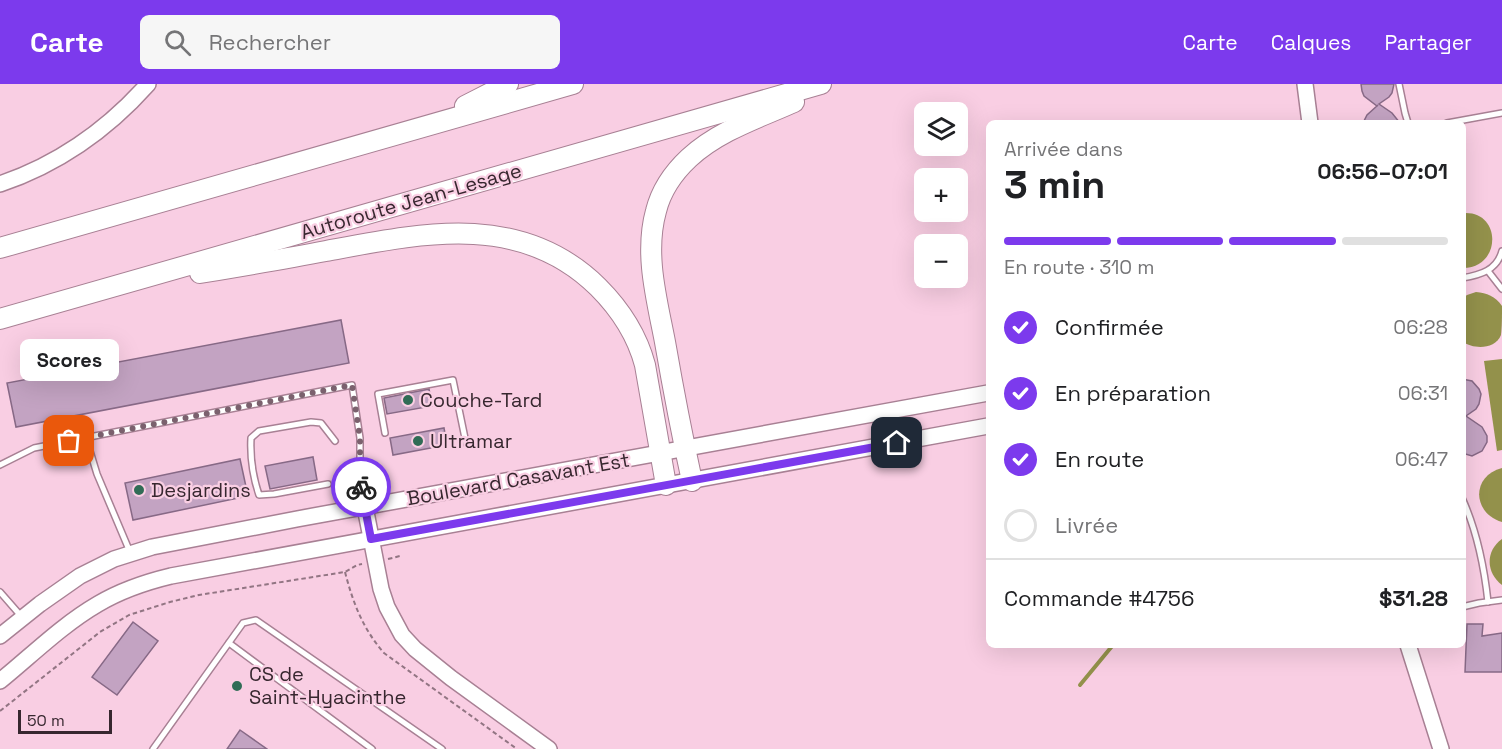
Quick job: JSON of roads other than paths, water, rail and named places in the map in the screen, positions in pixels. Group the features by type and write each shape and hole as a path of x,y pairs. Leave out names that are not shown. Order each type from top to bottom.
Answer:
{"highway":[{"path":"431,124 508,84"},
{"path":"0,248 573,84"},
{"name":"Autoroute Jean-Lesage","path":"0,319 821,84"},
{"path":"692,481 652,262 653,224 660,199 681,166 710,142 728,131 834,84"},
{"path":"98,291 419,236 453,233 476,234 508,238 525,243 557,256 583,273 607,296 628,324 645,365 666,485"}],"street":[{"path":"0,184 42,167 73,150 109,123 148,84"},
{"path":"1305,84 1310,120"},
{"name":"Boulevard Casavant Est","path":"0,636 62,587 99,566 131,553 196,538 986,393"},
{"name":"Boulevard Casavant Est","path":"0,681 80,616 100,603 155,580 190,571 986,426"},
{"path":"365,507 381,589 387,607 402,635 451,678 549,749"},
{"path":"1409,648 1441,749"}],"lane":[{"path":"1399,84 1407,120"},
{"path":"1464,120 1502,113"},
{"path":"1466,277 1488,271 1497,263 1502,250"},
{"path":"1488,271 1502,290"},
{"path":"385,433 378,394 453,381 466,443"},
{"path":"0,465 34,448 352,385 360,438 360,480 365,507"},
{"path":"328,484 259,495 250,452 251,438 260,431 311,422 321,423 335,441"},
{"path":"87,438 97,474 131,553"},
{"path":"1466,508 1476,533 1488,602"},
{"path":"0,592 22,618"},
{"path":"1466,606 1502,600"},
{"path":"153,749 243,623 256,620 442,749"},
{"path":"229,643 372,749"}],"waterway":[{"path":"1080,685 1111,648"}],"place":[{"name":"Couche-Tard","path":"408,400"},
{"name":"Scores","path":"69,441"},
{"name":"Ultramar","path":"418,441"},
{"name":"Desjardins","path":"139,490"},
{"name":"CS de Saint-Hyacinthe","path":"237,686"}]}
